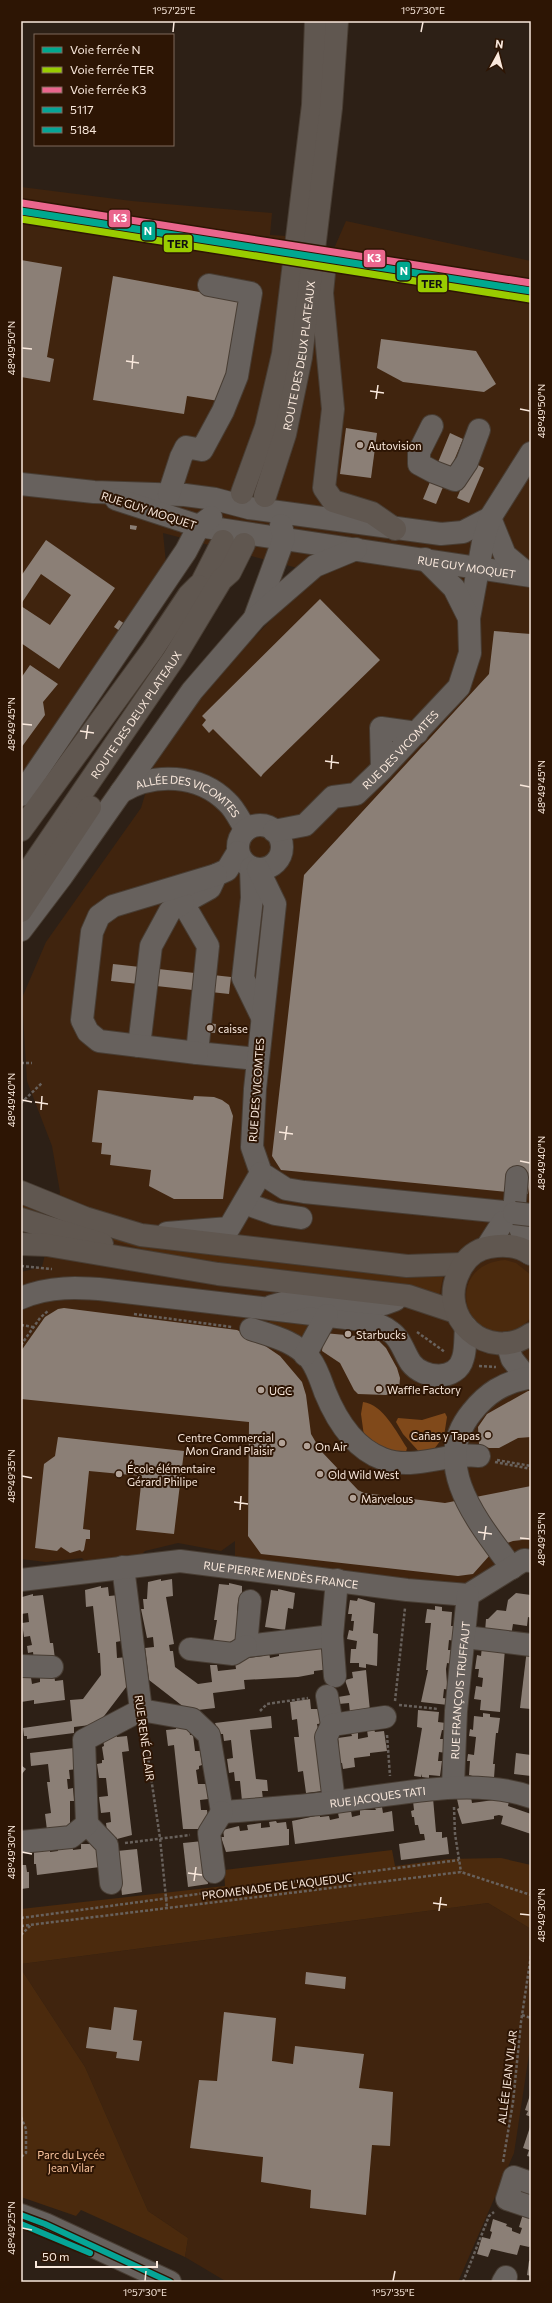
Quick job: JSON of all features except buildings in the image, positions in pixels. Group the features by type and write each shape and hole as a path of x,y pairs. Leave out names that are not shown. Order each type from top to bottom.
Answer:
{"main road":[{"name":"ROUTE DES DEUX PLATEAUX","path":"258,502 266,427 283,354 313,105 316,21"},
{"name":"ROUTE DES DEUX PLATEAUX","path":"258,502 285,434 300,357 331,108 337,21"},
{"path":"316,232 327,254 322,293 332,409 324,488 333,500 372,513 395,529"},
{"name":"ROUTE DES DEUX PLATEAUX","path":"21,861 163,652 197,598 201,584 234,543 230,572 221,580 174,658 21,882"},
{"path":"21,911 180,666 228,586 230,572"},
{"path":"21,830 190,595 201,584"},
{"path":"21,1192 85,1218 141,1234 407,1266 463,1264"},
{"path":"21,1219 97,1242 157,1264"},
{"path":"21,1244 47,1245 218,1274 408,1296 461,1320 476,1336 488,1341 508,1343 522,1339 531,1334"},
{"path":"461,1320 453,1290 455,1279 463,1264 472,1255 487,1247 509,1246 530,1254"}],"street":[{"path":"169,494 181,457 186,447 202,450 223,412 237,376 251,292 209,286"},
{"path":"432,426 419,452 419,464 434,472 455,480 467,462 479,430"},
{"name":"RUE DES VICOMTES","path":"274,831 306,825 333,797 356,794 417,733 459,687 470,653 469,618 483,542 490,518 531,452"},
{"path":"22,487 94,492"},
{"name":"RUE GUY MOQUET","path":"94,492 169,494 258,502 395,529 452,534 463,532 490,518"},
{"name":"RUE GUY MOQUET","path":"94,492 158,514 200,526 531,576"},
{"path":"21,795 186,551 200,526 207,518 219,513 258,502 283,529 284,538 255,618"},
{"path":"158,514 175,533 186,551"},
{"path":"490,518 504,555 531,576"},
{"path":"21,930 62,876 192,691 255,618 315,566 356,549"},
{"name":"RUE DES VICOMTES","path":"425,559 454,588 469,618"},
{"path":"382,769 381,728 417,733"},
{"name":"ALLÉE DES VICOMTES","path":"121,792 131,786 153,780 177,779 189,781 212,791 228,802 246,830"},
{"path":"249,863 239,840 246,830 254,826 263,825 274,831 281,842 280,856 271,866 249,863 216,875 113,906 99,916 92,932 82,1020 88,1032 99,1041 257,1059"},
{"name":"RUE DES VICOMTES","path":"249,863 274,904 263,1018 257,1059 250,1089 252,1147 261,1173"},
{"path":"139,1046 151,946 170,911 210,888 216,875"},
{"path":"92,932 112,915 160,900 183,903"},
{"path":"183,903 208,946 196,1053"},
{"path":"141,1234 229,1228 261,1173 286,1189 517,1219"},
{"path":"518,1177 517,1219 530,1254"},
{"path":"244,1202 275,1214 301,1218"},
{"path":"487,1247 517,1219"},
{"path":"21,1298 48,1290 69,1287 327,1315 377,1324 392,1332 411,1363 421,1373 438,1376 452,1373 463,1358 461,1320"},
{"path":"265,1308 307,1296 384,1304 408,1296"},
{"path":"305,1355 327,1315"},
{"path":"251,1329 282,1338 305,1355 316,1369 339,1422 350,1436 371,1453 383,1459 404,1463 427,1462 454,1455 479,1456"},
{"path":"468,1595 521,1564 480,1525 461,1488 454,1455 455,1444 468,1417 487,1395 510,1382 529,1378 512,1359 508,1343"},
{"name":"RUE PIERRE MENDÈS FRANCE","path":"21,1580 180,1561 407,1590 468,1595"},
{"name":"RUE RENÉ CLAIR","path":"123,1567 141,1710"},
{"path":"335,1676 332,1636 338,1580"},
{"name":"RUE FRANÇOIS TRUFFAUT","path":"452,1786 456,1711 465,1637 468,1595"},
{"path":"246,1646 250,1601"},
{"path":"190,1649 233,1654 246,1646 332,1636"},
{"path":"465,1637 531,1644"},
{"path":"21,1666 52,1667"},
{"path":"327,1696 332,1725 326,1737 334,1802"},
{"path":"111,1883 107,1845 87,1824 84,1740 141,1710 192,1719 209,1735 222,1812 209,1833 214,1872"},
{"path":"332,1725 385,1717"},
{"name":"RUE JACQUES TATI","path":"222,1812 334,1802 452,1786 519,1793 531,1797"},
{"path":"21,1842 70,1837 87,1824"},
{"path":"531,2183 514,2177 507,2199 531,2207"},
{"path":"21,2215 45,2224 170,2282"}],"path":[{"path":"21,1064 32,1063"},
{"path":"21,1103 42,1083"},
{"path":"21,1345 44,1313 55,1306"},
{"path":"131,1314 251,1329"},
{"path":"21,1325 33,1327"},
{"path":"479,1456 482,1460 531,1468"},
{"path":"407,1590 394,1705 456,1711"},
{"path":"260,1711 267,1704 327,1696"},
{"name":"RUE RENÉ CLAIR","path":"141,1710 160,1838 168,1908"},
{"path":"385,1717 392,1795"},
{"path":"452,1786 461,1872"},
{"path":"107,1845 209,1833"},
{"path":"21,1918 459,1860"},
{"name":"PROMENADE DE L'AQUEDUC","path":"21,1926 461,1872 531,1895"},
{"path":"21,1935 31,1925"},
{"name":"ALLÉE JEAN VILAR","path":"502,2165 513,2102 522,2015 531,1955"},
{"path":"522,2015 531,2018"},
{"path":"21,2117 26,2129 26,2153 21,2156"},
{"path":"463,2282 489,2216 507,2199"}],"shaded area":[{"path":"21,187 132,201 272,213 270,235 286,236 286,244 333,251 346,221 531,261 531,1549 523,1548 466,1588 235,1560 235,1541 221,1551 178,1543 145,1551 140,1556 87,1563 82,1558 46,1562 21,1559 21,1272 42,1267 60,1192 52,1146 27,1081 22,998 46,942 141,808 165,728 317,573 163,533 166,563 21,775"},
{"path":"363,1402 370,1404 383,1413 407,1448 406,1452 390,1455 364,1436 361,1414"},
{"path":"445,1413 447,1417 444,1436 431,1453 422,1455 403,1434 396,1422 398,1418 422,1420"},
{"path":"488,1903 531,1929 531,2041 514,2153 458,2282 227,2282 185,2257 188,2238 148,2211 85,2067 21,1969 21,1964"}],"green space":[{"path":"21,1199 202,1251 416,1277 443,1277 439,1296 236,1268 162,1255 21,1213"},
{"path":"505,1260 516,1263 531,1275 531,1317 525,1324 514,1330 494,1332 481,1327 472,1316 467,1303 467,1288 473,1275 485,1265"},
{"path":"273,1316 315,1320 305,1338 267,1326"},
{"path":"392,1850 395,1866 448,1859 501,1858 531,1865 531,1929 488,1903 21,1964 21,1909 225,1886 224,1870"},
{"name":"Parc du Lycée Jean Vilar","path":"21,1969 85,2067 148,2211 188,2238 185,2257 81,2210 76,2216 21,2197"}],"tunnel":[{"path":"223,541 242,493"}],"rail line":[{"name":"K3","path":"22,203 531,283"},
{"name":"N","path":"21,211 531,291"},
{"name":"TER","path":"21,219 530,299"}],"transit line":[{"name":"5117","path":"21,2215 45,2224 170,2282"},
{"name":"5184","path":"21,2224 90,2253"}],"place":[{"name":"Autovision","path":"360,445"},
{"name":"caisse","path":"210,1028"},
{"name":"Starbucks","path":"348,1334"},
{"name":"Waffle Factory","path":"379,1389"},
{"name":"UGC","path":"261,1390"},
{"name":"Cañas y Tapas","path":"488,1435"},
{"name":"Centre Commercial Mon Grand Plaisir","path":"282,1443"},
{"name":"On Air","path":"307,1446"},
{"name":"École élémentaire Gérard Philipe","path":"119,1474"},
{"name":"Old Wild West","path":"320,1474"},
{"name":"Marvelous","path":"353,1498"}]}
